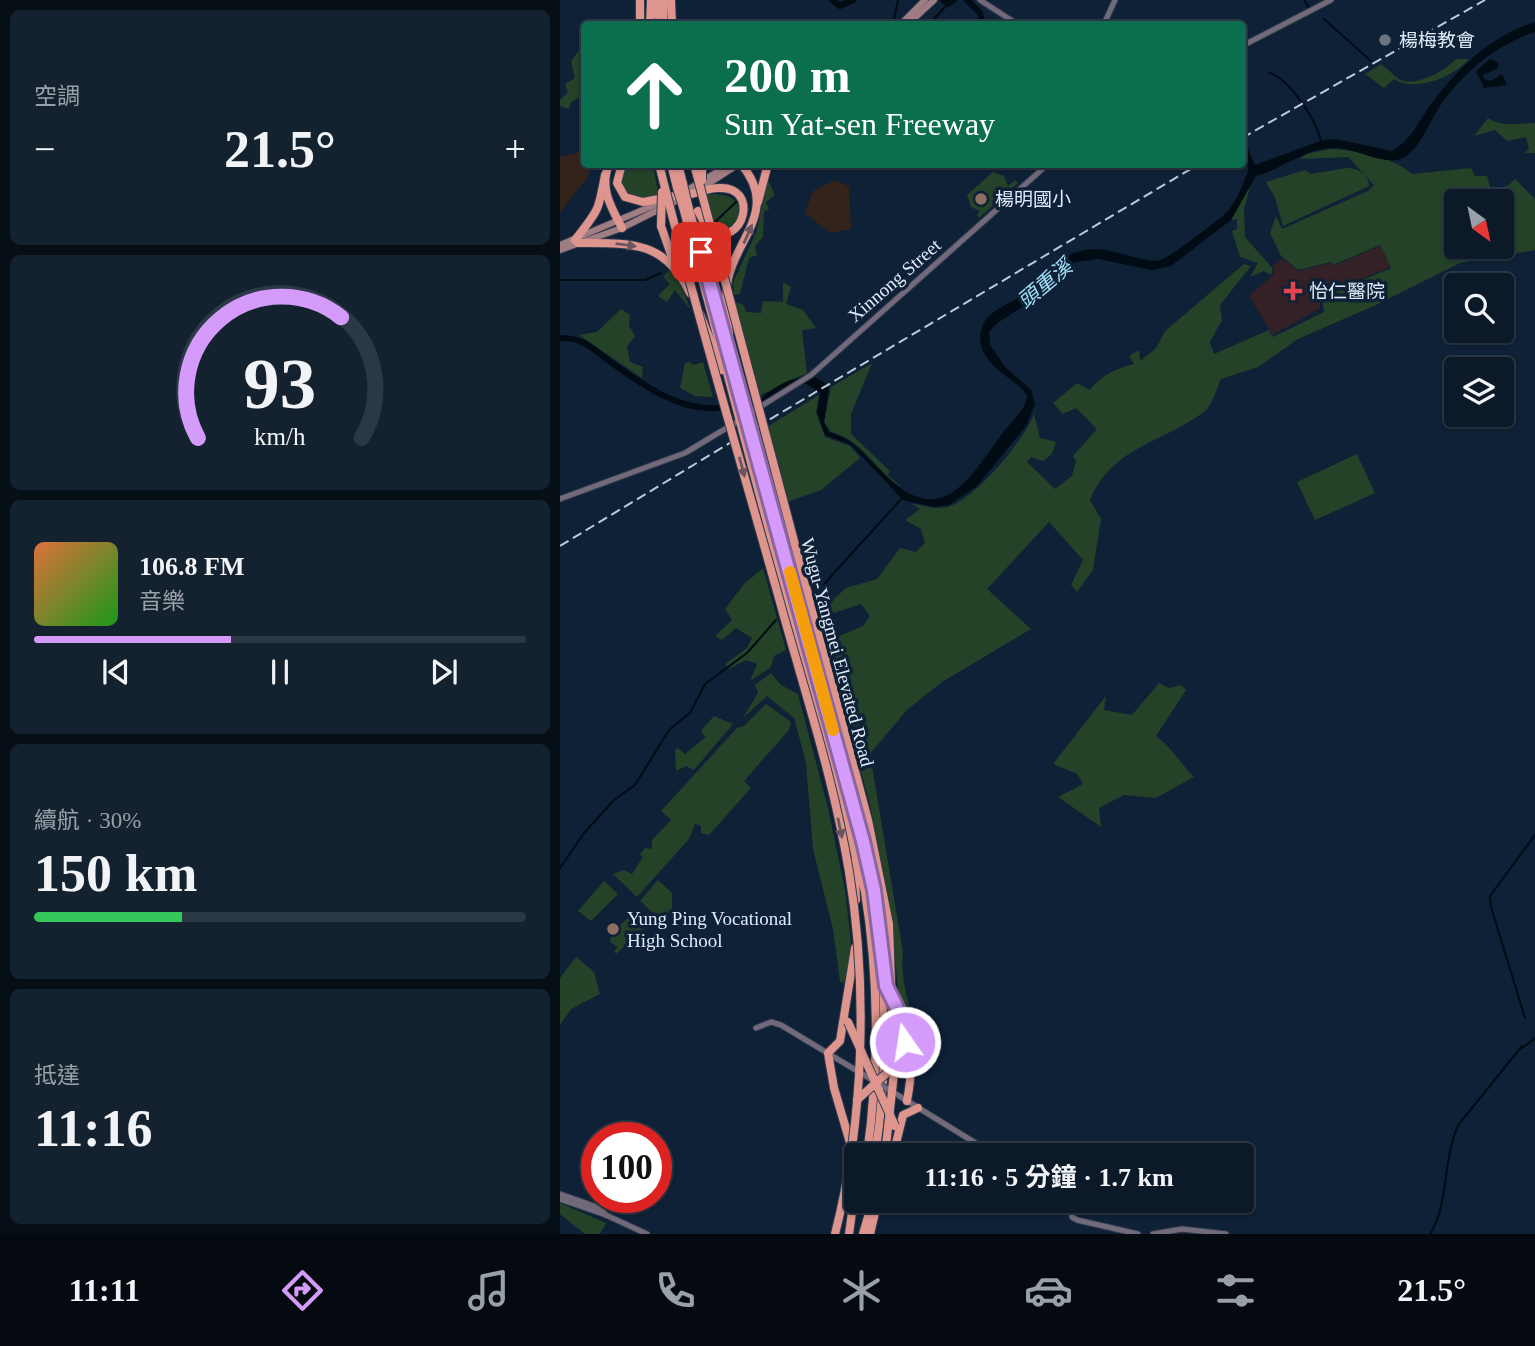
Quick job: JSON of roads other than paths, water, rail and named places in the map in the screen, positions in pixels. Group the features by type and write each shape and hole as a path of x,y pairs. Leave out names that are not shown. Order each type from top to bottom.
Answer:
{"highway":[{"path":"640,0 640,21"},
{"path":"657,21 658,0"},
{"path":"663,21 664,0"},
{"path":"671,0 672,21"},
{"path":"649,21 650,3"},
{"path":"577,242 598,209 608,168"},
{"path":"621,168 617,183 625,197 643,202 678,189"},
{"path":"659,168 662,192 661,226 673,264 705,323 732,392"},
{"path":"659,168 813,720 849,872 856,929 859,1025 847,1178 835,1234"},
{"path":"672,168 735,371 863,841 888,992 907,1037 912,1073 907,1101"},
{"path":"678,168 678,189"},
{"name":"Wugu-Yangmei Elevated Road","path":"695,168 868,820 889,924 894,1073 886,1143"},
{"path":"691,194 700,192 720,187 730,189 741,199 745,216 736,228 720,233 707,229 698,211 700,192 702,168"},
{"path":"743,168 758,185"},
{"path":"735,371 727,321 727,284 751,230 758,185 766,168"},
{"path":"605,175 608,201 620,225"},
{"path":"685,206 732,392 851,830 865,892 875,964 874,1073 868,1143"},
{"path":"577,242 625,243 655,252 673,264"},
{"path":"850,1143 828,1053 840,1041 847,983 855,951 851,830"},
{"path":"876,1143 883,1061 882,950"},
{"path":"845,1013 895,1126 897,1142"},
{"path":"848,1135 853,1104 898,1060 907,1037"},
{"path":"897,1142 904,1115 918,1108"},
{"path":"850,1234 852,1213"},
{"path":"850,1234 856,1213"},
{"path":"861,1234 865,1213"},
{"path":"861,1234 870,1213"},
{"path":"870,1234 873,1213"}],"main road":[{"path":"904,21 925,0"},
{"path":"911,21 934,0"},
{"path":"620,225 678,189 722,168"},
{"path":"560,247 620,225 691,194 733,168"}],"street":[{"path":"980,0 1012,21"},
{"path":"1105,21 1115,0"},
{"path":"1246,44 1331,0"},
{"name":"Xinnong Street","path":"755,411 811,374 1043,168"},
{"path":"560,499 684,453 735,423"},
{"path":"756,1028 771,1022 781,1025 975,1143"},
{"path":"560,1196 647,1234"},
{"path":"1072,1213 1072,1217 1077,1220 1138,1234"},
{"path":"1153,1234 1182,1229 1226,1234"}],"water":[{"path":"1535,22 1535,32 1494,52 1459,82 1440,106 1415,148 1403,158 1378,159 1335,148 1304,155 1256,176 1231,220 1171,266 1152,270 1098,259 1076,262 1034,299 996,324 989,332 990,345 1006,368 1031,390 1035,404 1026,426 977,486 949,505 934,507 903,500 851,445 825,435 817,413 820,393 807,384 793,383 766,401 759,401 774,388 794,379 814,377 822,381 829,388 824,422 829,432 851,442 898,486 914,496 929,499 943,497 956,490 981,463 1024,407 1027,398 1017,384 989,361 983,350 980,339 983,325 990,315 1025,294 1060,261 1074,253 1094,249 1157,260 1186,244 1232,206 1249,168 1246,162 1246,144 1255,165 1323,140 1336,139 1392,151 1408,138 1461,69 1488,46 1518,28"},
{"path":"1490,59 1498,63 1498,68 1483,75 1484,79 1491,81 1502,74 1507,85 1484,88 1476,71"}],"waterway":[{"path":"832,0 840,6 853,0"},
{"path":"894,19 898,0"},
{"path":"943,0 948,4 954,0"},
{"path":"967,0 980,13 982,21"},
{"path":"1304,0 1309,8"},
{"path":"932,21 948,4"},
{"path":"1324,19 1371,61"},
{"path":"1269,73 1294,92 1314,123 1321,142"},
{"path":"713,224 737,201"},
{"path":"560,280 645,280 661,273"},
{"name":"頭重溪","path":"560,338 569,338 588,345 636,380 675,401 703,408 717,408"},
{"path":"814,601 825,583 902,498"},
{"path":"560,868 584,833 614,800 635,785 669,730 690,713 705,684 747,653 776,620"},
{"path":"1525,1018 1490,896 1535,835"},
{"path":"1521,1049 1535,1038"},
{"path":"1430,1234 1441,1208 1450,1151 1459,1124 1522,1046"}],"railway":[{"path":"1246,136 1485,0"},
{"path":"757,427 1192,168"},
{"path":"560,546 738,438"}],"place":[{"name":"楊梅教會","path":"1385,40"},
{"name":"楊明國小","path":"981,199"},
{"name":"怡仁醫院","path":"1293,291"},
{"name":"Yung Ping Vocational High School","path":"613,929"}]}
